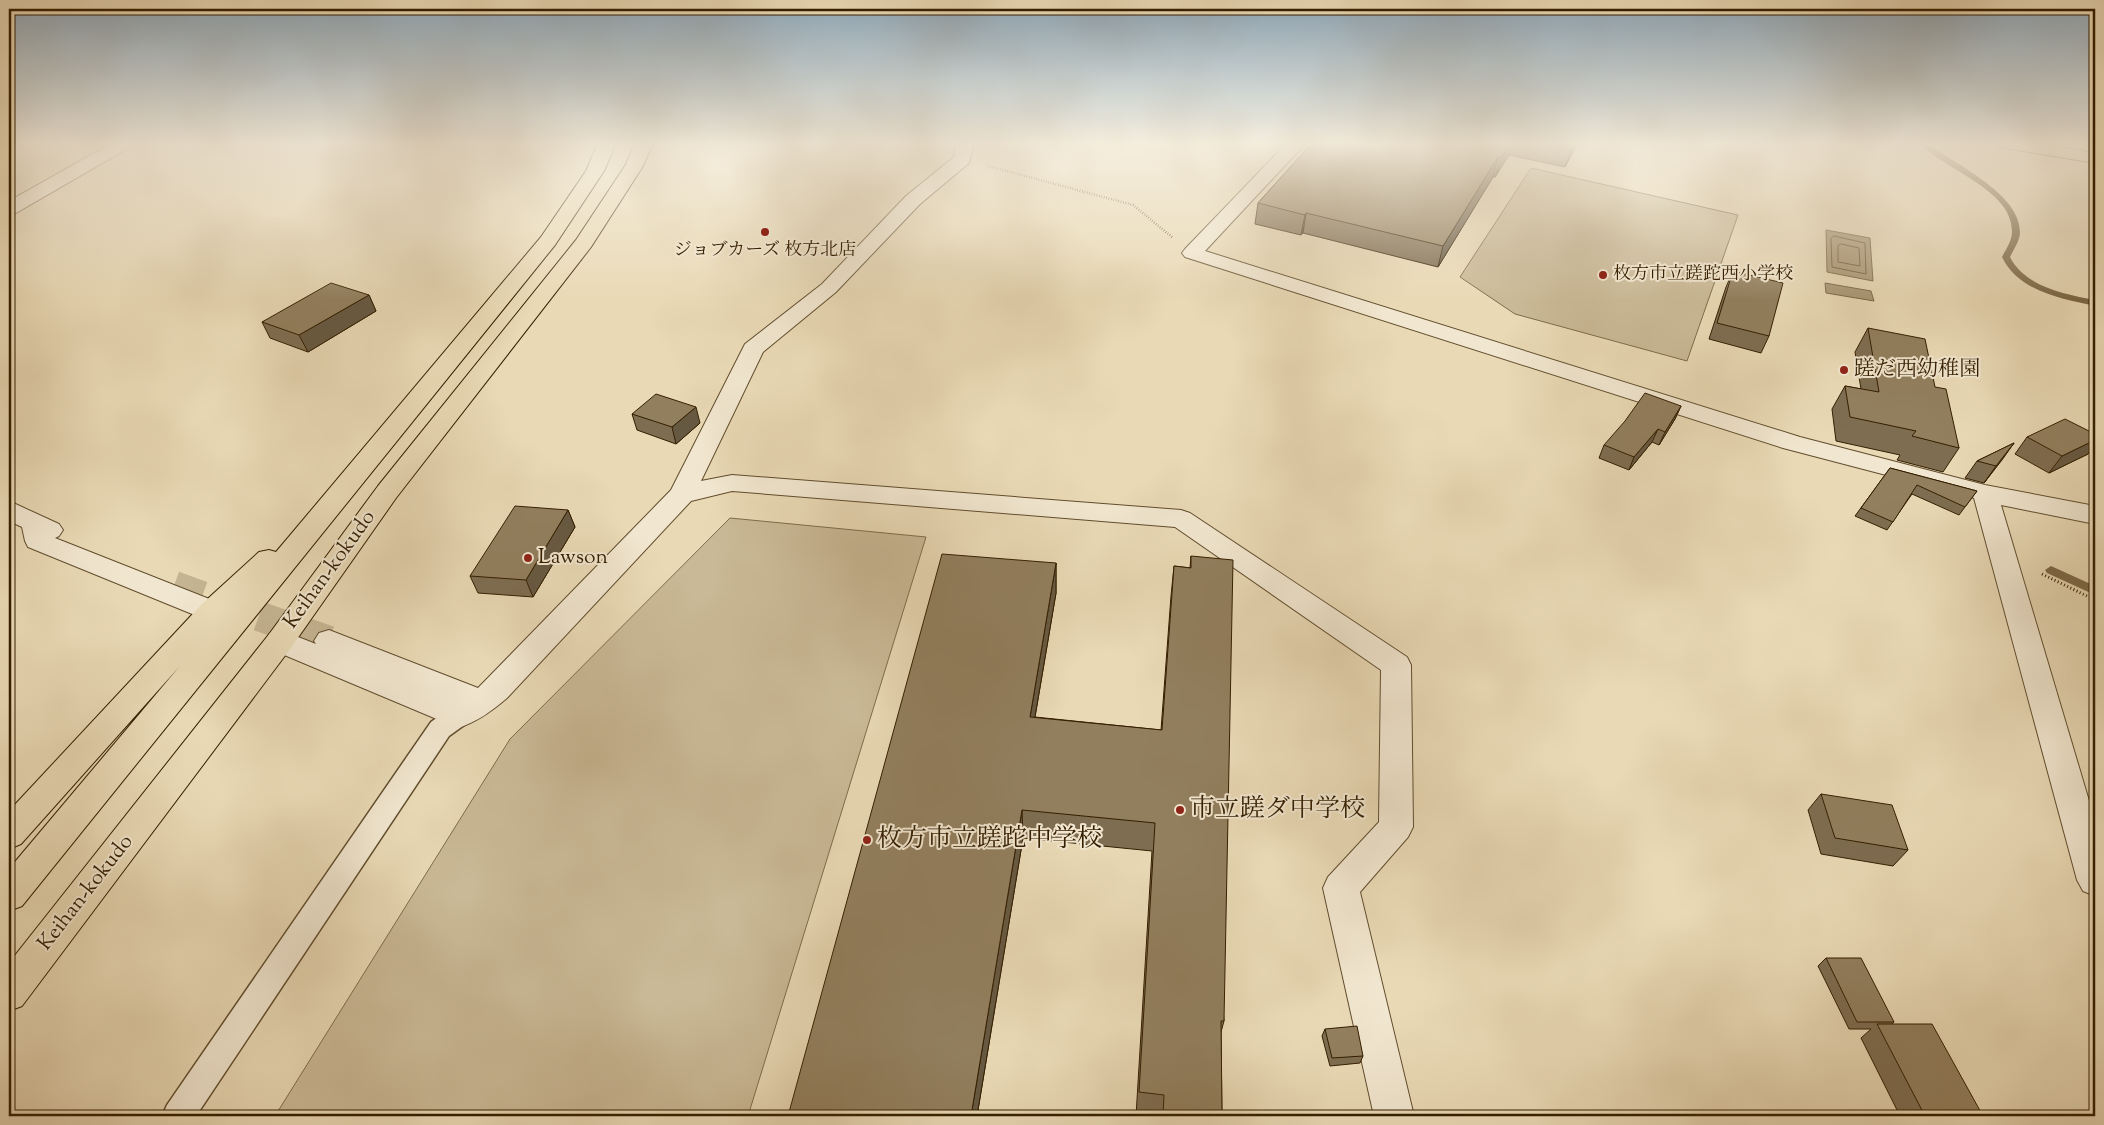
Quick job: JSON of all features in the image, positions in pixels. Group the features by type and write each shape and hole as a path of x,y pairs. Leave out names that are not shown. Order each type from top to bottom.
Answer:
{"main road":[{"name":"Keihan-kokudo","path":"9,895 548,241 579,196"},
{"name":"Keihan-kokudo","path":"9,993 280,641 387,492 584,243 615,196"},
{"path":"9,834 212,611 343,492"}],"street":[{"path":"9,209 33,196"},
{"path":"470,709 496,690 682,494 753,349 834,283 918,196"},
{"path":"1247,196 1192,253 1792,443 1985,493 2095,515"},
{"path":"682,494 732,483 1181,519 1396,665 1396,827 1341,888 1394,1116"},
{"path":"1985,493 2095,880"},
{"path":"9,510 174,586"},
{"path":"35,523 38,541 212,611"},
{"path":"280,641 470,709"},
{"path":"329,641 470,709"}],"lane":[{"path":"178,1116 440,729 470,709"}],"path":[{"path":"1103,196 1133,205 1192,253"},
{"path":"2004,557 2095,600"}],"shaded area":[{"path":"1513,196 1652,196 1738,215 1687,361 1515,314 1460,277"},
{"path":"730,518 926,537 748,1116 275,1116 510,739"}],"water":[{"path":"1826,230 1870,238 1873,281 1827,272"},
{"path":"1825,283 1871,291 1874,301 1826,293"}],"building":[{"path":"1265,196 1474,196 1443,246 1258,203"},
{"path":"1733,271 1783,283 1769,336 1717,323"},
{"path":"331,283 369,295 299,335 262,322"},
{"path":"1868,328 1925,339 1935,387 1946,389 1959,448 1912,436 1916,431 1850,417 1845,386 1879,392"},
{"path":"1645,393 1681,406 1665,432 1658,429 1634,457 1604,445 1625,421"},
{"path":"656,394 696,407 672,427 632,414"},
{"path":"2065,419 2095,434 2095,440 2062,456 2027,437"},
{"path":"2014,443 1996,466 1977,461"},
{"path":"1890,468 1977,491 1965,507 1917,485 1893,522 1861,508"},
{"path":"515,506 568,510 526,580 470,576"},
{"path":"942,554 1056,563 1030,717 1162,730 1174,566 1191,568 1191,556 1233,560 1224,1021 1221,1021 1222,1116 1163,1116 1164,1095 1139,1092 1155,823 1022,810 971,1116 788,1116"},
{"path":"1821,794 1892,805 1908,850 1835,838"},
{"path":"1826,958 1861,958 1894,1022 1857,1022"},
{"path":"1877,1024 1932,1024 1983,1116 1925,1116"},
{"path":"1357,1026 1363,1056 1332,1058 1325,1029"}],"waterway":[{"path":"1996,196 2014,217 2016,234 2006,257 2011,267 2019,276 2043,289 2095,303"},
{"path":"2051,570 2095,591"}],"tunnel":[{"path":"174,586 329,641"}],"place":[{"name":"ジョブカーズ 枚方北店","path":"765,232"},
{"name":"枚方市立蹉跎西小学校","path":"1603,275"},
{"name":"蹉だ西幼稚園","path":"1844,370"},
{"name":"Lawson","path":"528,558"},
{"name":"市立蹉ダ中学校","path":"1180,810"},
{"name":"枚方市立蹉跎中学校","path":"867,840"}]}
